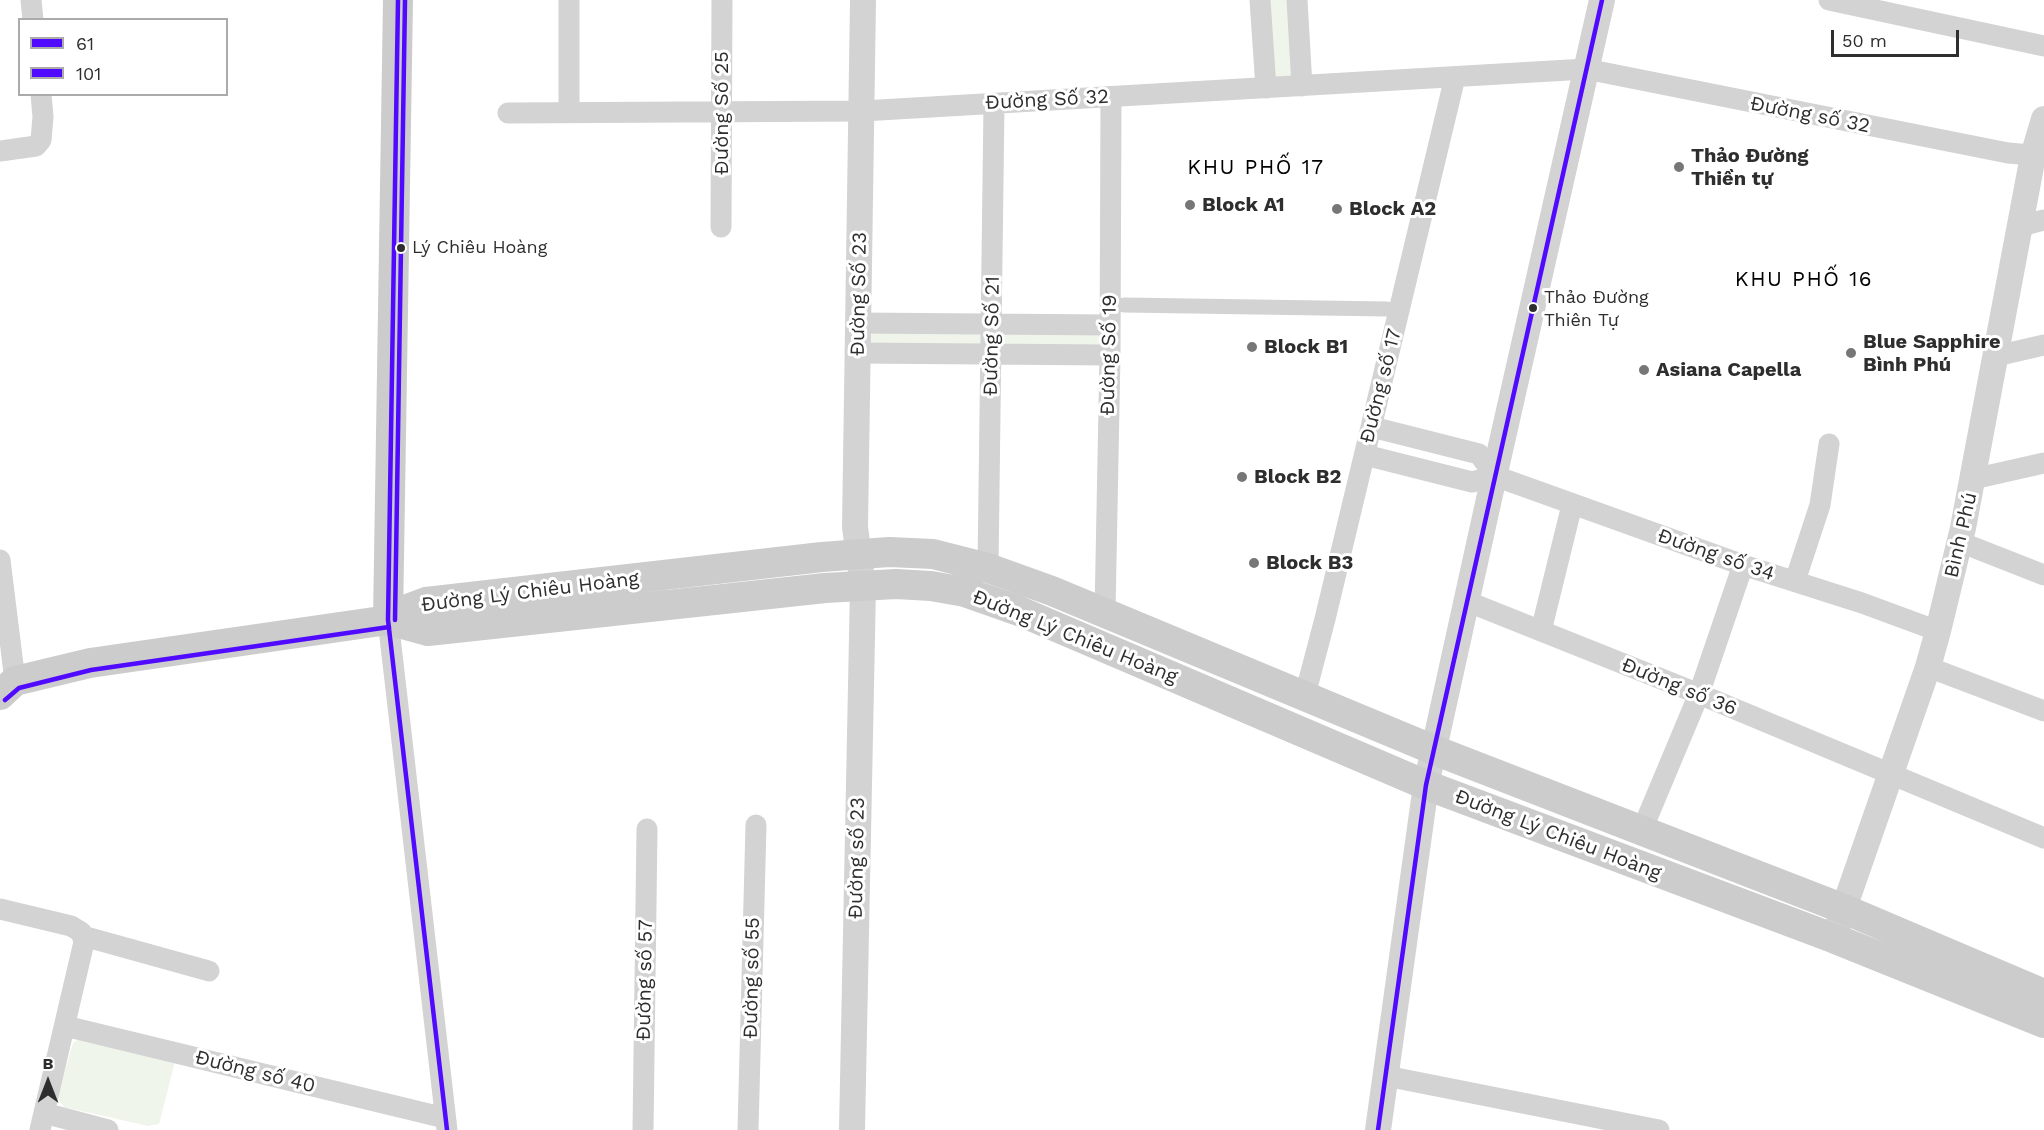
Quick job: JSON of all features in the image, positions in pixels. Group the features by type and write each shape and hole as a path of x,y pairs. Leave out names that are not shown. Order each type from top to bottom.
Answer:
{"main road":[{"path":"5,686 90,663 388,620 398,0"},
{"name":"Đường Lý Chiêu Hoàng","path":"388,620 426,602 860,554 889,552 933,554 988,568 1105,613 1434,750 1844,909 2044,994"},
{"name":"Đường Lý Chiêu Hoàng","path":"388,620 428,631 825,588 896,584 931,586 965,592 990,600 1426,785 1833,938 2044,1023"}],"street":[{"path":"31,0 33,18"},
{"path":"569,0 569,111"},
{"name":"Đường Số 25","path":"721,227 722,0"},
{"name":"Đường Số 23","path":"863,0 855,527 863,587"},
{"path":"1260,0 1266,88"},
{"path":"1297,0 1302,86"},
{"path":"1378,1130 1426,785 1602,0"},
{"path":"1829,0 2044,46"},
{"name":"Đường Số 32","path":"508,113 862,111 1586,69"},
{"name":"Đường số 32","path":"1586,69 1842,122 2008,153 2039,156"},
{"name":"Đường số 17","path":"1305,695 1372,427 1455,77"},
{"path":"0,151 36,146 40,140 43,117 40,96"},
{"name":"Đường Số 19","path":"1105,613 1110,355 1111,96"},
{"name":"Đường Số 21","path":"988,568 994,104"},
{"name":"Bình Phú","path":"1833,938 1928,667 1938,631 1960,542 1996,356 2033,223 2044,119"},
{"path":"1124,305 1387,309"},
{"path":"858,323 1110,325"},
{"path":"1996,356 2044,345"},
{"path":"857,353 1110,355"},
{"name":"Đường số 34","path":"1372,427 1479,454 1495,476 1743,565 1938,631"},
{"path":"1795,581 1820,505 1829,444"},
{"name":"Đường số 34","path":"1365,454 1472,482 1495,476"},
{"path":"1973,479 2044,463"},
{"path":"1540,631 1572,505"},
{"path":"1960,542 2044,575"},
{"path":"0,560 5,686"},
{"path":"1642,830 1699,694 1743,565"},
{"name":"Đường số 23","path":"852,1130 863,587"},
{"name":"Đường số 36","path":"1466,601 1699,694 2044,838"},
{"path":"388,620 446,1124"},
{"path":"1928,667 2044,711"},
{"name":"Đường số 55","path":"748,1130 756,825"},
{"name":"Đường số 57","path":"643,1130 647,829"},
{"path":"0,909 71,926 83,936 209,971"},
{"path":"83,936 82,954 42,1121 108,1130"},
{"name":"Đường số 40","path":"65,1026 446,1124"},
{"path":"1386,1076 1659,1130"}],"shaded area":[{"path":"1267,0 1291,0 1296,80 1271,80"},
{"path":"868,329 987,330 986,348 868,347"},
{"path":"998,330 1105,331 1104,349 998,348"},
{"path":"80,1038 175,1062 159,1124 148,1126 64,1107 57,1098 73,1043"}],"transit line":[{"name":"61","path":"398,0 388,620 447,1130"},
{"name":"101","path":"395,620 405,0"},
{"name":"61","path":"1378,1130 1426,785 1602,0"},
{"name":"101","path":"5,700 19,688 91,670 389,627"}],"place":[{"name":"Thảo Đường Thiền tự","path":"1679,167"},
{"name":"Block A1","path":"1190,205"},
{"name":"Block A2","path":"1337,209"},
{"name":"Lý Chiêu Hoàng","path":"401,248"},
{"name":"Thảo Đường Thiên Tự","path":"1533,308"},
{"name":"Block B1","path":"1252,347"},
{"name":"Blue Sapphire Bình Phú","path":"1851,353"},
{"name":"Asiana Capella","path":"1644,370"},
{"name":"Block B2","path":"1242,477"},
{"name":"Block B3","path":"1254,563"}],"district":[{"name":"KHU PHỐ 17","path":"1256,168"},
{"name":"KHU PHỐ 16","path":"1804,280"}]}
